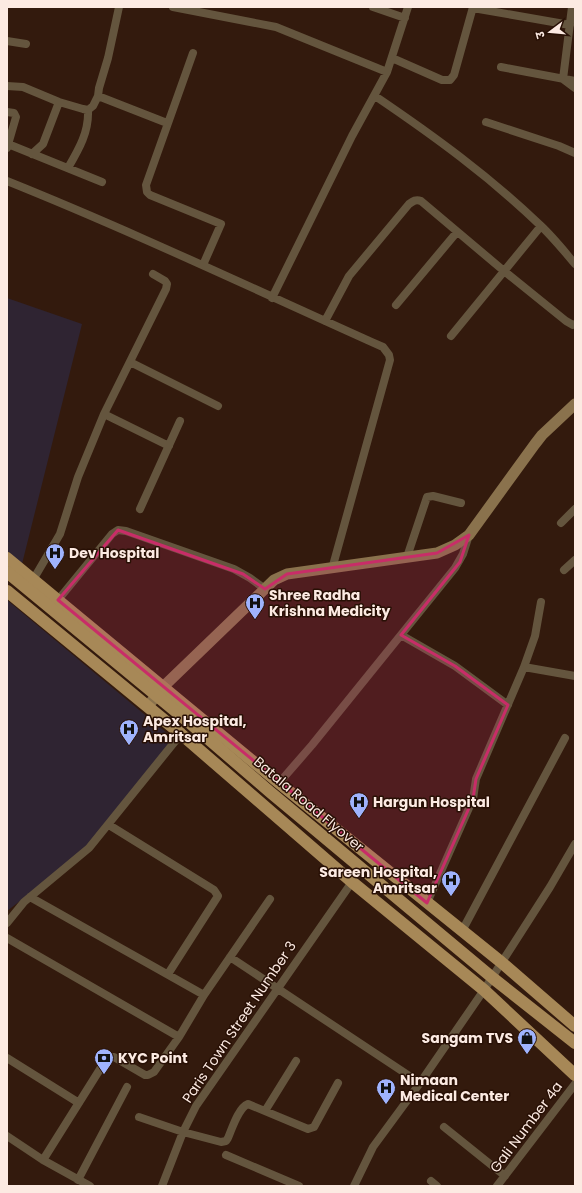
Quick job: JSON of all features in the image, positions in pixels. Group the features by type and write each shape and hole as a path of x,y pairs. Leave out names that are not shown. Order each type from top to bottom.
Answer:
{"main road":[{"path":"7,558 279,783 427,904 501,962 575,1026"},
{"name":"Batala Road Flyover","path":"7,572 190,723 270,792 494,979 575,1043"},
{"path":"7,591 148,706 352,882 484,990 575,1075"}],"street":[{"path":"88,110 93,106 98,96 119,7"},
{"path":"173,7 276,27 387,72"},
{"path":"373,7 405,18"},
{"path":"272,298 352,136 387,72 408,7"},
{"path":"392,58 442,80 450,80 454,75 473,7 570,25"},
{"path":"563,79 572,7"},
{"path":"7,41 26,44"},
{"path":"193,53 167,124 146,185 146,189 150,195 221,224 203,265"},
{"path":"501,67 575,81"},
{"path":"563,79 575,88"},
{"path":"7,86 23,87 59,102 88,110"},
{"path":"98,96 167,124"},
{"path":"375,96 430,133 470,163 541,226 575,264"},
{"path":"32,154 43,144 59,102"},
{"path":"68,168 85,135 88,122 88,110"},
{"path":"7,112 14,113 16,117 8,146 102,182"},
{"path":"486,122 575,152"},
{"path":"7,181 142,237 272,298 383,347 389,355 390,360 332,569"},
{"path":"326,321 348,276 412,202 418,200 422,201 457,232 566,321 573,325 575,324"},
{"path":"451,336 541,226"},
{"path":"396,305 457,232"},
{"path":"33,580 60,534 78,477 104,414 167,286 165,281 153,274"},
{"path":"130,362 218,406"},
{"path":"279,783 312,745 460,562 469,535 539,440 575,404"},
{"path":"104,414 169,446"},
{"path":"140,509 180,421"},
{"path":"407,557 427,498 433,496 461,503"},
{"path":"561,523 575,509"},
{"path":"58,600 112,534 118,530 126,531 234,569 265,589"},
{"path":"148,706 163,687 274,580 287,574 332,569 437,553 447,550 469,535"},
{"path":"564,570 575,560"},
{"path":"427,904 474,799 476,779 524,667 535,636 541,602"},
{"path":"401,635 455,666 508,705"},
{"path":"524,667 575,676"},
{"path":"7,923 20,906 89,848 181,734"},
{"path":"462,931 566,738"},
{"path":"109,825 214,890 218,896 168,974"},
{"path":"354,1186 373,1147 420,1083 484,990 550,888 575,844"},
{"name":"Paris Town Street Number 3","path":"162,1186 183,1132 196,1106 352,882"},
{"path":"30,897 204,995"},
{"path":"43,1160 108,1058 114,1057 148,1076 154,1072 179,1037 204,995 270,899"},
{"path":"7,938 179,1037"},
{"path":"230,957 420,1083"},
{"path":"7,1058 79,1103"},
{"path":"265,1111 296,1062"},
{"path":"139,1118 183,1132 224,1142 228,1138 234,1122 245,1105 251,1105 308,1129 314,1126 338,1083"},
{"name":"Gali Number 4a","path":"497,1186 575,1084"},
{"path":"78,1180 127,1087"},
{"path":"444,1127 505,1176"},
{"path":"7,1136 43,1160 90,1186"},
{"path":"226,1155 299,1186"}],"highlighted area":[{"path":"118,530 243,574 265,589 287,574 437,553 469,535 460,562 401,635 455,666 508,705 476,779 473,799 427,903 58,600"}],"shaded area":[{"path":"7,298 82,324 22,564 7,551"},
{"path":"7,600 174,739 90,847 7,911"}],"place":[{"name":"Dev Hospital","path":"55,570"},
{"name":"Shree Radha Krishna Medicity","path":"255,620"},
{"name":"Apex Hospital, Amritsar","path":"129,746"},
{"name":"Hargun Hospital","path":"359,819"},
{"name":"Sareen Hospital, Amritsar","path":"451,897"},
{"name":"Sangam TVS","path":"527,1055"},
{"name":"KYC Point","path":"104,1075"},
{"name":"Nimaan Medical Center","path":"386,1105"}]}
